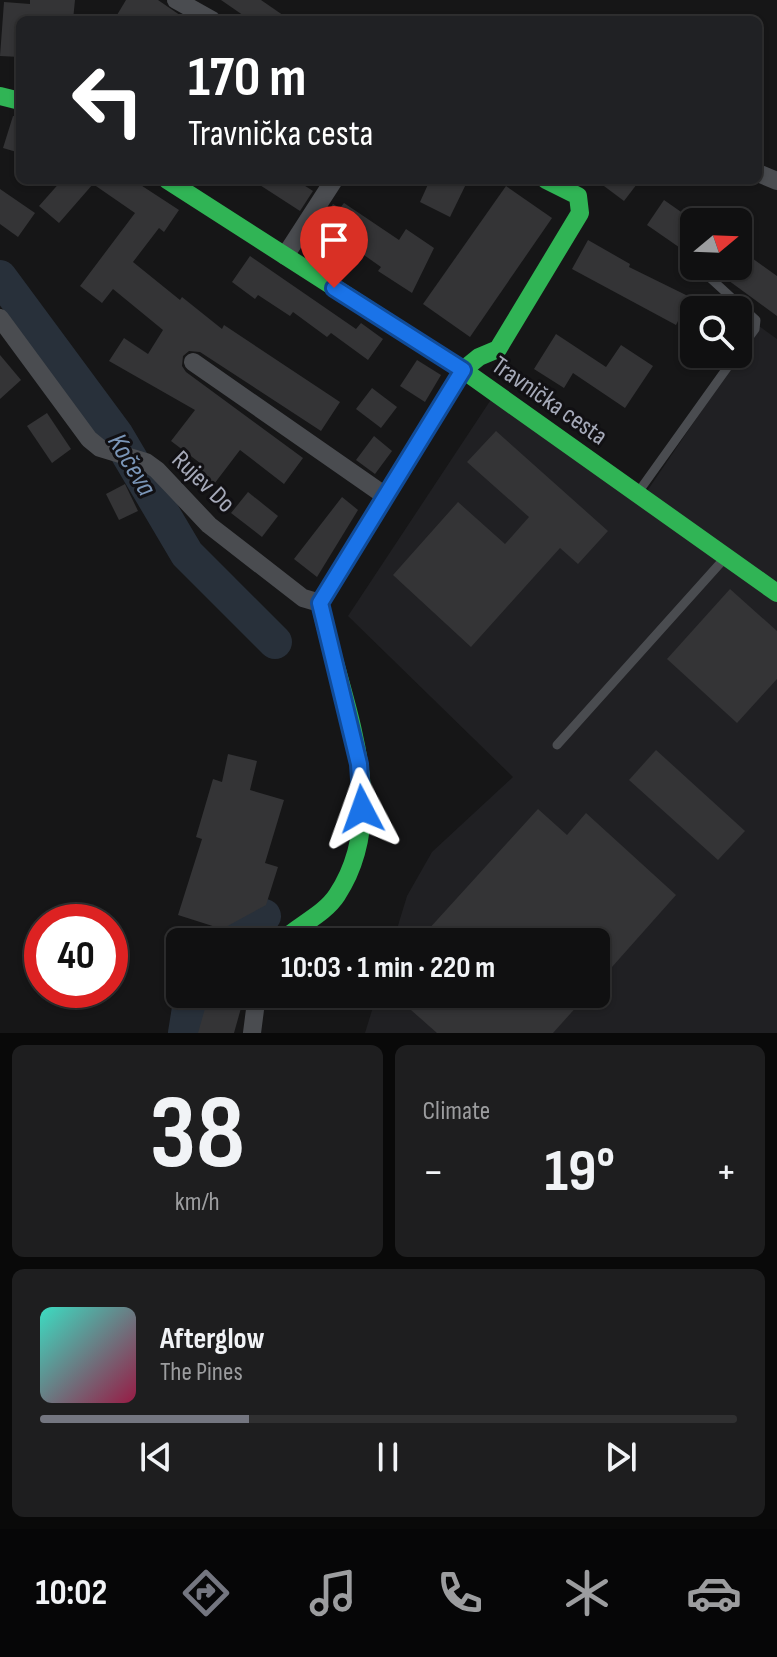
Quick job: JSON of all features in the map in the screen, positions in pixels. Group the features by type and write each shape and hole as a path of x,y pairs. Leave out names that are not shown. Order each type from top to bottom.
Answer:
{"street":[{"path":"176,0 205,16"},
{"name":"Travnička cesta","path":"173,184 463,370 777,593"},
{"path":"285,256 331,184"},
{"path":"298,928 336,897 348,878 362,825 359,764 320,603 463,370 479,357 498,349 580,213 578,196 554,184"},
{"name":"Rujev Do","path":"0,318 89,439 100,448 146,462 209,525 303,598 320,603"},
{"path":"193,362 384,495"},
{"path":"252,1033 255,1008"}],"lane":[{"path":"713,280 730,296"},
{"path":"637,493 726,368"},
{"path":"557,745 726,557"}],"shaded area":[{"path":"759,326 777,339 777,1033 365,1033 373,1008 610,1008 610,928 397,928 407,896 432,852 513,777 348,616 492,398 641,500 731,368 752,368 752,336"}],"building":[{"path":"30,0 75,0 73,16 16,16 16,57 0,56 4,2 30,4"},
{"path":"126,0 158,0 181,16 116,16"},
{"path":"221,0 261,0 284,16 244,16"},
{"path":"13,116 16,116 16,152 3,148"},
{"path":"58,184 93,184 59,223 39,206"},
{"path":"93,184 139,184 179,210 164,232 159,228 133,262 222,329 224,325 340,402 321,431 200,352 189,351 183,356 182,366 186,372 303,458 284,484 240,450 208,492 189,478 200,463 171,441 195,410 109,361 124,338 148,354 163,330 113,289 102,303 80,286 135,213"},
{"path":"258,184 302,184 313,191 300,211"},
{"path":"428,184 466,184 450,217 420,202"},
{"path":"601,184 637,184 624,201"},
{"path":"506,186 552,218 470,337 423,304"},
{"path":"0,189 35,213 18,237 0,224"},
{"path":"664,200 680,211 680,248 647,225"},
{"path":"344,203 399,240 406,229 434,248 412,293 378,271 381,267 320,224 333,204 340,208"},
{"path":"588,240 630,264 629,267 688,296 680,296 680,317 676,325 572,269"},
{"path":"250,256 356,329 361,323 383,339 368,360 331,333 327,337 293,312 290,316 258,295 255,299 232,282"},
{"path":"752,258 777,276 777,316 728,280 752,280"},
{"path":"556,334 606,367 621,345 653,366 625,408 573,373 564,388 534,369"},
{"path":"0,355 21,380 0,399"},
{"path":"417,360 441,375 425,402 400,386"},
{"path":"372,388 397,407 381,428 356,409"},
{"path":"47,413 71,449 52,463 27,426"},
{"path":"496,431 608,531 578,564 560,548 471,647 393,575 458,502 505,544 529,517 467,462"},
{"path":"374,436 392,451 375,474 356,460"},
{"path":"125,484 138,511 119,520 106,494"},
{"path":"248,492 278,516 262,537 231,513"},
{"path":"342,497 358,510 317,577 294,559"},
{"path":"730,589 777,631 777,679 737,723 667,659"},
{"path":"656,750 745,831 718,860 629,780"},
{"path":"228,754 257,761 250,790 284,800 265,863 278,867 266,905 219,928 178,915 202,839 196,837 213,779 222,782"},
{"path":"538,809 567,835 586,813 676,895 610,969 610,928 430,928"},
{"path":"205,1008 241,1008 234,1033 198,1033"},
{"path":"575,1008 553,1033 437,1033 411,1010"}],"waterway":[{"name":"Kočeva","path":"0,277 116,434 187,554 275,642"},
{"name":"Kočeva","path":"250,928 264,916"},
{"name":"Kočeva","path":"185,1033 189,1008"}],"traffic: fast":[{"path":"0,96 16,100"},
{"path":"173,184 463,370 777,593"},
{"path":"298,928 337,895 354,861 361,825 362,788 357,750 320,603 463,370 479,357 498,349 580,213 578,196 554,184"}],"route":[{"path":"334,288 463,370 320,603 359,764 362,809"}]}
